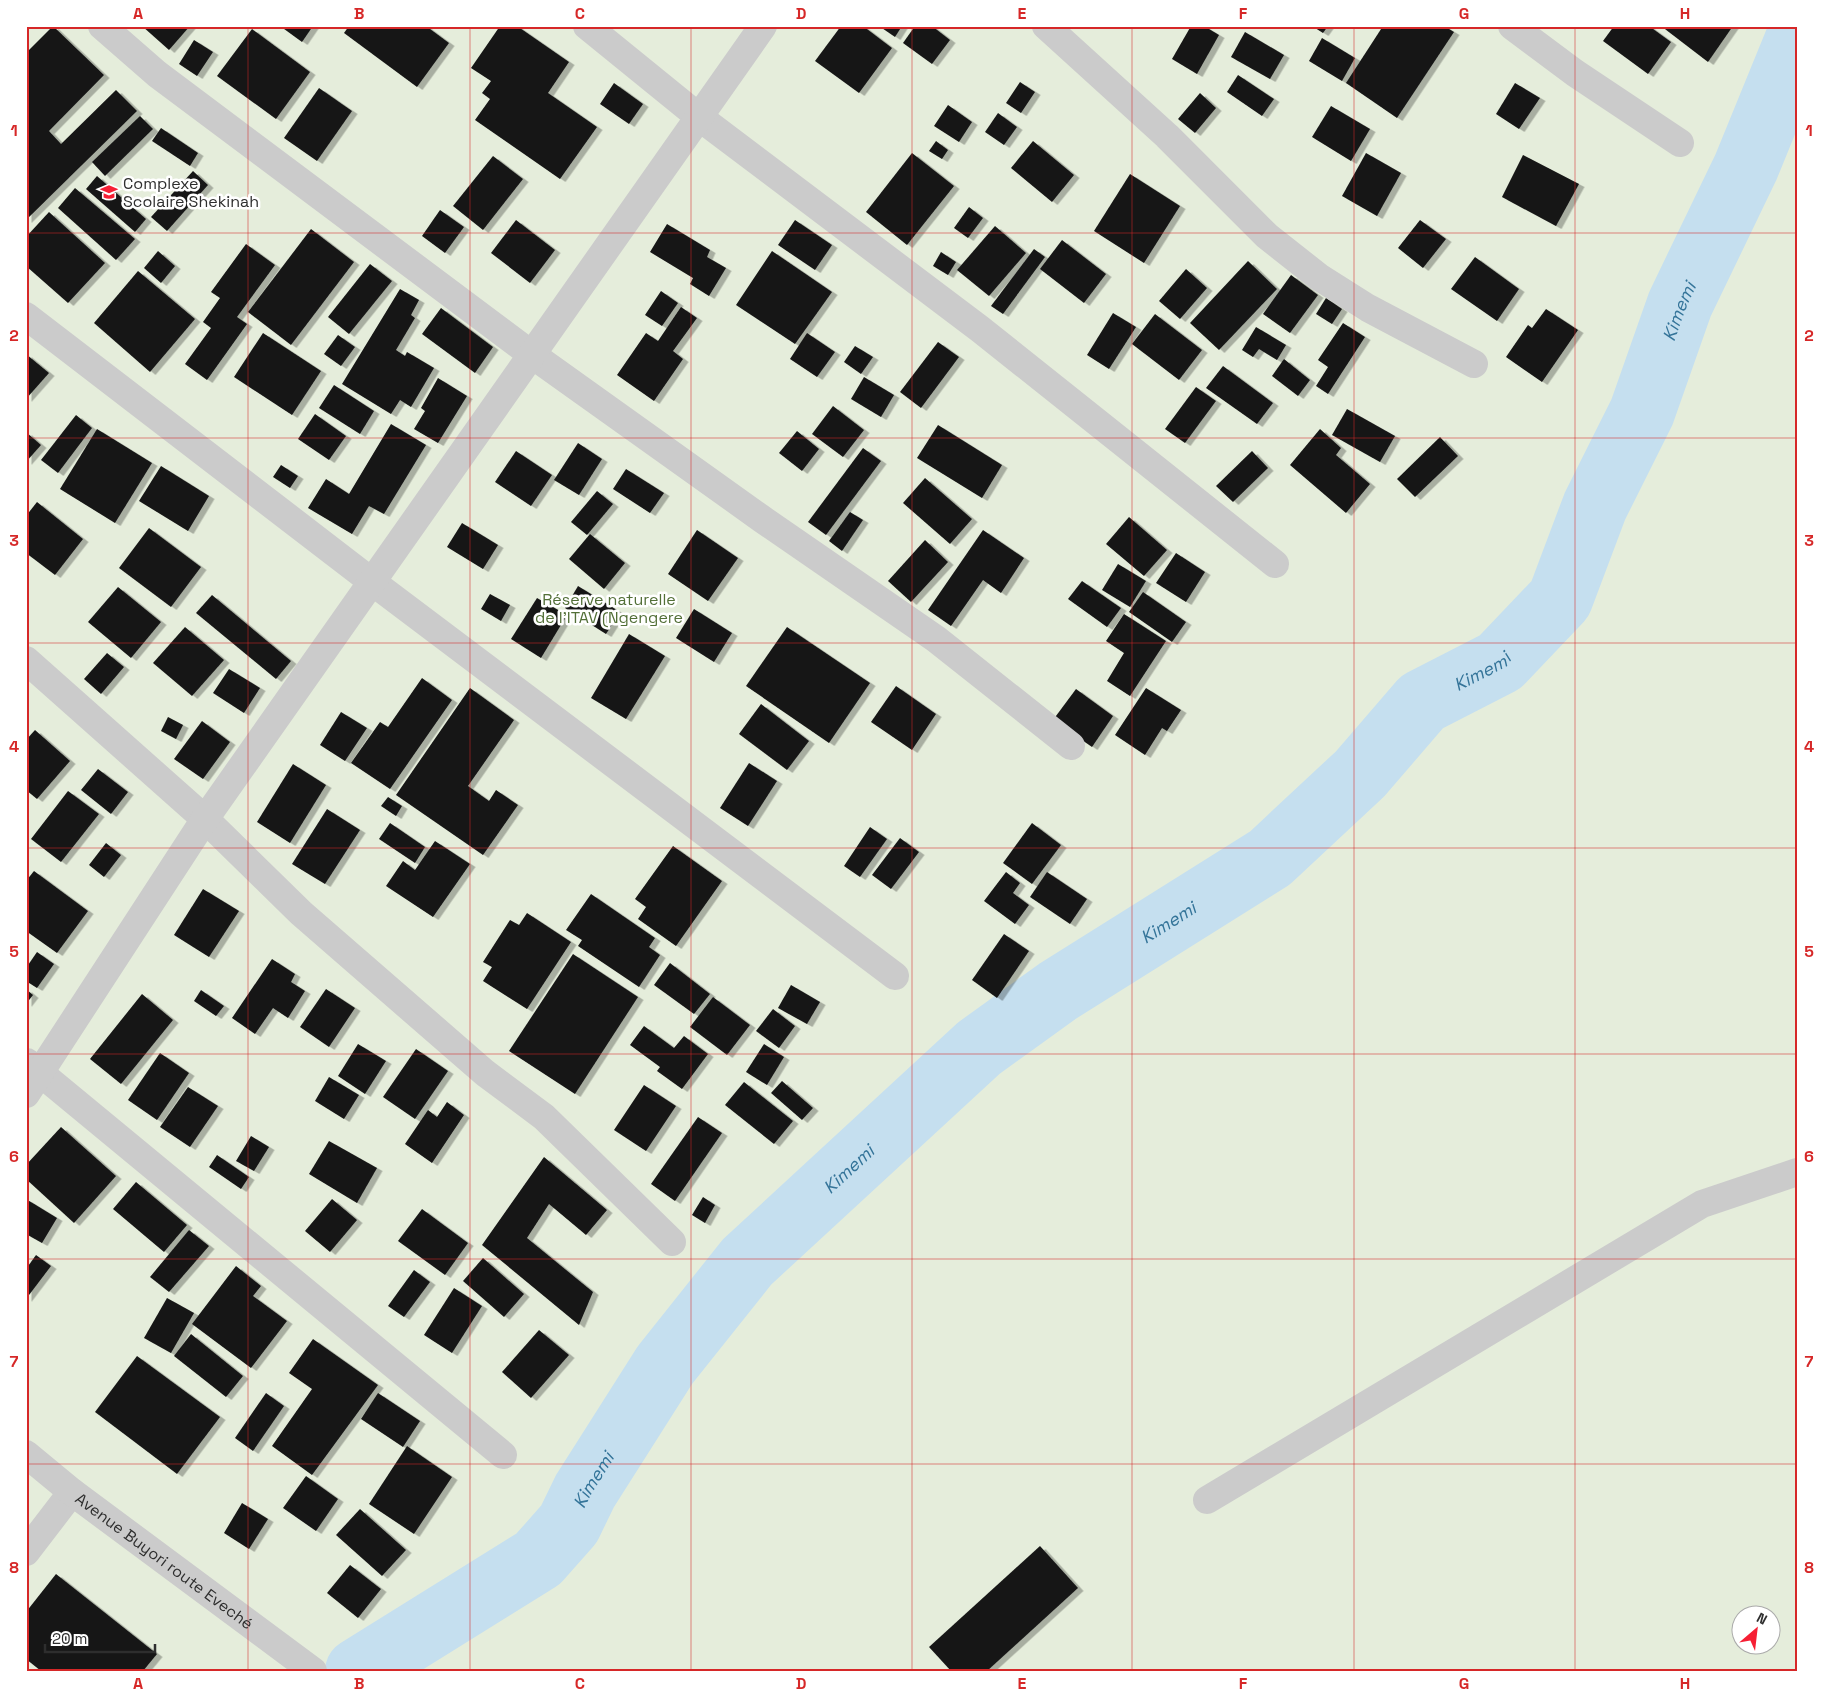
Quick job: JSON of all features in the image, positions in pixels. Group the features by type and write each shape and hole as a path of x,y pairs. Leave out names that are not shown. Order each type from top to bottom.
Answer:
{"street":[{"path":"102,26 157,74 531,354 762,519 936,639 1071,746"},
{"path":"587,26 699,117 972,323 1275,564"},
{"path":"503,1455 31,1076 205,819 371,580 763,26"},
{"path":"1046,26 1167,136 1267,236 1320,277 1368,308 1474,364"},
{"path":"1512,26 1575,73 1680,143"},
{"path":"26,316 371,580 895,976"},
{"path":"26,660 205,819 309,920 484,1073 544,1117 672,1242"},
{"path":"1206,1500 1702,1204 1797,1172"},
{"name":"Avenue Buyori route Eveché","path":"26,1454 72,1492 308,1668"},
{"path":"26,1552 72,1492"}],"green space":[{"name":"Réserve naturelle de l'ITAV (Ngengere","path":"26,26 1797,26 1797,1671 26,1671"}],"building":[{"path":"53,26 104,75 49,131 61,144 116,90 137,111 26,220 26,53"},
{"path":"142,26 190,26 169,50"},
{"path":"280,26 313,26 302,42"},
{"path":"349,26 426,26 449,43 417,87 344,33"},
{"path":"500,26 517,26 569,62 548,93 597,127 560,179 475,120 490,99 482,93 491,81 471,68"},
{"path":"841,26 863,26 892,48 859,93 815,61"},
{"path":"879,26 902,26 895,37"},
{"path":"915,26 932,26 950,40 932,64 903,43"},
{"path":"1191,26 1204,26 1219,35 1197,74 1172,59"},
{"path":"1312,26 1328,26 1323,33"},
{"path":"1383,26 1444,26 1454,32 1397,118 1346,83"},
{"path":"1614,26 1649,26 1671,42 1648,74 1603,41"},
{"path":"1661,26 1733,26 1708,62"},
{"path":"252,29 310,72 276,119 217,76"},
{"path":"1245,32 1284,55 1270,79 1231,57"},
{"path":"1322,38 1355,58 1342,81 1309,61"},
{"path":"194,40 213,52 197,76 179,64"},
{"path":"1238,75 1274,99 1262,116 1227,92"},
{"path":"1020,82 1035,92 1021,113 1006,103"},
{"path":"614,83 643,104 629,124 600,104"},
{"path":"1515,83 1540,98 1519,129 1496,114"},
{"path":"319,88 352,111 317,161 284,138"},
{"path":"1200,93 1216,108 1195,133 1178,119"},
{"path":"948,105 972,122 959,142 934,126"},
{"path":"1331,106 1370,129 1351,161 1312,137"},
{"path":"998,113 1017,127 1004,145 985,132"},
{"path":"140,116 153,129 105,176 92,162"},
{"path":"161,128 198,153 190,166 152,141"},
{"path":"936,141 948,150 942,159 929,151"},
{"path":"1033,141 1074,175 1052,202 1011,168"},
{"path":"912,153 954,186 907,245 866,212"},
{"path":"1366,153 1401,173 1377,216 1342,196"},
{"path":"1523,155 1579,184 1556,226 1502,197"},
{"path":"493,156 523,179 483,230 453,206"},
{"path":"193,171 208,185 167,231 151,217"},
{"path":"1130,174 1180,206 1144,263 1094,231"},
{"path":"97,176 146,219 135,232 86,189"},
{"path":"75,188 135,239 116,260 58,208"},
{"path":"969,207 983,218 968,238 954,228"},
{"path":"440,210 464,227 445,253 422,236"},
{"path":"49,212 105,263 68,303 26,266 26,237"},
{"path":"516,220 555,250 530,283 491,253"},
{"path":"795,220 832,245 815,270 778,245"},
{"path":"1420,220 1446,239 1423,268 1398,248"},
{"path":"667,224 710,250 707,257 726,268 709,296 690,284 693,278 650,252"},
{"path":"995,226 1026,253 989,296 957,270"},
{"path":"311,229 354,262 291,345 248,312"},
{"path":"1062,240 1106,274 1084,303 1040,269"},
{"path":"246,244 275,265 237,317 247,324 207,380 185,364 211,328 203,322 220,298 211,292"},
{"path":"1034,249 1045,257 1003,314 991,306"},
{"path":"158,251 175,266 161,283 144,268"},
{"path":"772,251 832,292 795,344 736,305"},
{"path":"941,252 956,262 948,275 933,266"},
{"path":"1475,257 1519,289 1497,321 1451,289"},
{"path":"1248,261 1277,289 1219,350 1190,323"},
{"path":"370,264 392,281 349,334 328,317"},
{"path":"1186,269 1207,288 1180,319 1159,301"},
{"path":"138,271 195,319 150,372 94,323"},
{"path":"1291,275 1318,295 1290,333 1263,314"},
{"path":"400,289 419,300 411,315 415,318 396,350 405,356 407,352 434,368 411,407 400,400 391,414 342,384"},
{"path":"661,291 678,303 662,326 645,315"},
{"path":"1326,298 1342,309 1332,324 1316,314"},
{"path":"681,307 697,318 673,351 683,359 654,401 617,375 646,333 658,341"},
{"path":"441,308 493,347 475,373 422,334"},
{"path":"1546,309 1578,330 1542,382 1506,357 1528,325 1532,328"},
{"path":"1113,313 1136,327 1109,369 1087,355"},
{"path":"1155,314 1202,350 1179,380 1132,344"},
{"path":"1343,323 1365,337 1328,394 1316,386 1328,367 1318,360"},
{"path":"1256,327 1286,345 1277,360 1259,349 1253,357 1242,350"},
{"path":"263,333 321,371 292,415 234,377"},
{"path":"807,333 835,352 817,377 790,359"},
{"path":"338,335 355,347 341,366 324,354"},
{"path":"938,342 959,357 921,408 900,392"},
{"path":"855,346 873,357 861,374 844,362"},
{"path":"26,354 49,373 26,399"},
{"path":"1284,359 1310,380 1298,396 1272,376"},
{"path":"1223,366 1273,403 1257,424 1206,388"},
{"path":"864,377 894,395 881,417 851,399"},
{"path":"438,378 467,396 438,443 414,429 425,411 421,408"},
{"path":"334,385 374,411 360,434 319,408"},
{"path":"1196,387 1216,401 1185,443 1165,429"},
{"path":"833,406 864,430 843,457 812,434"},
{"path":"1347,409 1395,436 1380,462 1332,435"},
{"path":"315,414 346,436 329,460 298,439"},
{"path":"76,415 92,428 58,473 41,460"},
{"path":"391,424 426,445 384,514 369,506 352,534 308,508 326,479 349,494"},
{"path":"938,425 1002,465 982,498 917,458"},
{"path":"97,429 152,463 115,523 60,489"},
{"path":"1320,429 1341,448 1336,455 1370,484 1346,513 1290,465"},
{"path":"797,431 819,449 802,471 779,453"},
{"path":"26,432 41,445 26,462"},
{"path":"1440,437 1458,456 1415,497 1397,479"},
{"path":"578,443 602,459 579,495 554,480"},
{"path":"863,448 881,461 826,535 808,522"},
{"path":"516,451 552,475 531,506 495,482"},
{"path":"1252,451 1268,468 1233,502 1216,486"},
{"path":"281,465 298,476 290,488 273,477"},
{"path":"161,466 209,496 188,531 139,501"},
{"path":"626,469 664,493 650,513 613,489"},
{"path":"925,478 972,519 950,544 903,503"},
{"path":"597,491 613,504 587,535 571,522"},
{"path":"37,502 83,539 55,575 26,553 26,516"},
{"path":"850,512 863,520 842,551 829,541"},
{"path":"1129,517 1167,550 1144,576 1106,544"},
{"path":"462,523 498,545 483,569 447,547"},
{"path":"149,528 201,567 171,607 119,568"},
{"path":"697,530 738,558 708,601 668,574"},
{"path":"983,530 1024,558 1001,593 983,580 951,626 928,610"},
{"path":"590,534 625,563 604,589 569,559"},
{"path":"925,540 948,562 911,602 888,581"},
{"path":"1176,553 1205,572 1186,602 1156,583"},
{"path":"1118,564 1146,581 1130,607 1102,590"},
{"path":"1082,581 1121,608 1107,627 1068,599"},
{"path":"578,586 620,612 606,634 565,608"},
{"path":"118,587 161,622 131,658 88,622"},
{"path":"1143,592 1186,622 1172,642 1129,612"},
{"path":"490,594 510,605 501,621 481,609"},
{"path":"212,595 291,661 276,679 196,613"},
{"path":"537,598 567,615 541,658 511,639"},
{"path":"694,609 732,633 714,662 676,638"},
{"path":"1124,614 1166,641 1130,696 1107,681 1124,653 1106,641"},
{"path":"185,627 224,660 192,696 153,663"},
{"path":"787,627 870,683 829,743 746,686"},
{"path":"629,634 665,656 626,719 591,698"},
{"path":"107,653 124,667 101,694 84,679"},
{"path":"229,669 260,688 244,713 213,693"},
{"path":"422,678 452,700 390,789 351,763 380,722 388,727"},
{"path":"896,686 936,714 912,750 871,722"},
{"path":"470,688 514,720 468,786 489,801 496,790 518,805 483,855 396,795"},
{"path":"1146,688 1181,710 1167,731 1162,728 1145,755 1115,735"},
{"path":"1076,689 1113,716 1092,747 1053,720"},
{"path":"761,704 809,741 787,770 739,734"},
{"path":"341,712 367,728 345,761 320,745"},
{"path":"168,717 183,725 176,739 161,731"},
{"path":"202,721 230,742 203,779 174,759"},
{"path":"35,730 70,761 37,799 26,790 26,740"},
{"path":"749,763 777,781 748,826 720,808"},
{"path":"293,764 326,785 290,843 257,822"},
{"path":"98,769 128,792 111,814 81,790"},
{"path":"68,791 99,814 61,862 31,839"},
{"path":"388,797 402,806 396,816 381,806"},
{"path":"327,809 360,830 325,884 292,864"},
{"path":"390,823 425,847 415,863 379,839"},
{"path":"1032,823 1061,845 1032,884 1003,863"},
{"path":"870,827 887,839 860,877 844,866"},
{"path":"900,838 919,852 891,889 872,875"},
{"path":"435,841 470,864 433,917 386,886 403,861 415,870"},
{"path":"106,843 121,855 104,877 89,865"},
{"path":"673,846 722,881 676,946 638,919 646,907 635,899"},
{"path":"34,871 88,911 57,953 26,931 26,881"},
{"path":"1006,872 1020,883 1013,893 1029,905 1015,924 984,901"},
{"path":"1047,872 1087,899 1070,924 1030,897"},
{"path":"203,889 239,911 209,957 174,935"},
{"path":"591,894 655,938 649,947 660,955 639,987 578,946 582,940 566,930"},
{"path":"527,913 571,942 527,1009 483,981 492,967 483,962 510,920 519,925"},
{"path":"1004,934 1029,951 997,998 972,980"},
{"path":"37,952 54,964 37,988 26,981 26,968"},
{"path":"573,954 638,997 575,1094 509,1051"},
{"path":"272,959 295,974 291,982 305,991 288,1018 273,1008 255,1034 232,1018"},
{"path":"670,963 710,994 694,1014 654,985"},
{"path":"791,985 820,1002 807,1024 778,1008"},
{"path":"26,989 33,995 26,1004"},
{"path":"326,989 355,1008 329,1047 300,1027"},
{"path":"201,990 224,1006 216,1016 194,1001"},
{"path":"142,994 173,1020 121,1084 90,1059"},
{"path":"713,997 750,1025 727,1055 690,1027"},
{"path":"773,1009 795,1026 779,1048 756,1031"},
{"path":"644,1026 674,1048 684,1036 708,1054 682,1089 657,1071 660,1067 630,1045"},
{"path":"358,1044 386,1061 365,1094 338,1076"},
{"path":"764,1044 784,1057 767,1085 746,1072"},
{"path":"416,1049 448,1071 415,1119 383,1097"},
{"path":"160,1053 189,1073 157,1120 128,1100"},
{"path":"329,1077 359,1095 344,1119 315,1101"},
{"path":"782,1081 813,1108 802,1120 771,1093"},
{"path":"744,1082 793,1121 774,1144 725,1105"},
{"path":"644,1085 676,1106 646,1151 614,1130"},
{"path":"188,1087 218,1106 190,1147 160,1127"},
{"path":"447,1102 464,1115 432,1163 405,1144 428,1110 437,1117"},
{"path":"698,1117 722,1133 675,1201 651,1184"},
{"path":"61,1127 116,1176 74,1223 26,1179 26,1165"},
{"path":"251,1136 269,1147 254,1171 236,1161"},
{"path":"329,1141 377,1168 357,1203 309,1174"},
{"path":"217,1155 249,1177 241,1189 209,1167"},
{"path":"544,1157 607,1210 586,1235 549,1204 527,1238 593,1292 579,1325 482,1245"},
{"path":"136,1182 187,1225 164,1252 113,1209"},
{"path":"703,1197 715,1205 705,1223 692,1215"},
{"path":"26,1199 57,1218 42,1243 26,1234"},
{"path":"332,1199 357,1220 330,1252 305,1231"},
{"path":"422,1209 468,1243 445,1275 398,1241"},
{"path":"189,1230 209,1246 169,1292 150,1277"},
{"path":"36,1255 51,1266 26,1299 26,1269"},
{"path":"483,1258 524,1294 504,1317 463,1281"},
{"path":"236,1266 261,1286 253,1296 287,1321 251,1368 192,1324"},
{"path":"414,1270 430,1282 404,1317 388,1306"},
{"path":"454,1288 482,1306 452,1353 424,1335"},
{"path":"167,1298 194,1313 171,1353 144,1338"},
{"path":"539,1330 569,1355 531,1398 502,1372"},
{"path":"191,1334 243,1376 226,1397 174,1356"},
{"path":"313,1339 378,1385 312,1475 272,1446 312,1389 289,1373"},
{"path":"137,1356 220,1417 177,1474 95,1412"},
{"path":"266,1393 284,1406 253,1451 235,1438"},
{"path":"378,1393 420,1421 403,1447 361,1419"},
{"path":"407,1446 452,1477 414,1534 369,1504"},
{"path":"306,1476 338,1499 316,1531 283,1508"},
{"path":"242,1503 268,1519 249,1549 224,1533"},
{"path":"360,1509 406,1550 382,1576 336,1535"},
{"path":"1040,1546 1078,1588 987,1671 951,1671 929,1647"},
{"path":"350,1565 381,1589 358,1618 327,1593"},
{"path":"56,1574 157,1654 143,1671 41,1671 26,1659 26,1612"}],"waterway":[{"name":"Kimemi","path":"358,1671 538,1559 569,1524 585,1491 665,1365 747,1262 979,1048 1058,991 1270,858 1360,774 1422,702 1500,662 1560,599 1595,506 1642,412 1680,304 1746,167 1797,42"}],"place":[{"name":"Complexe Scolaire Shekinah","path":"109,192"}]}
